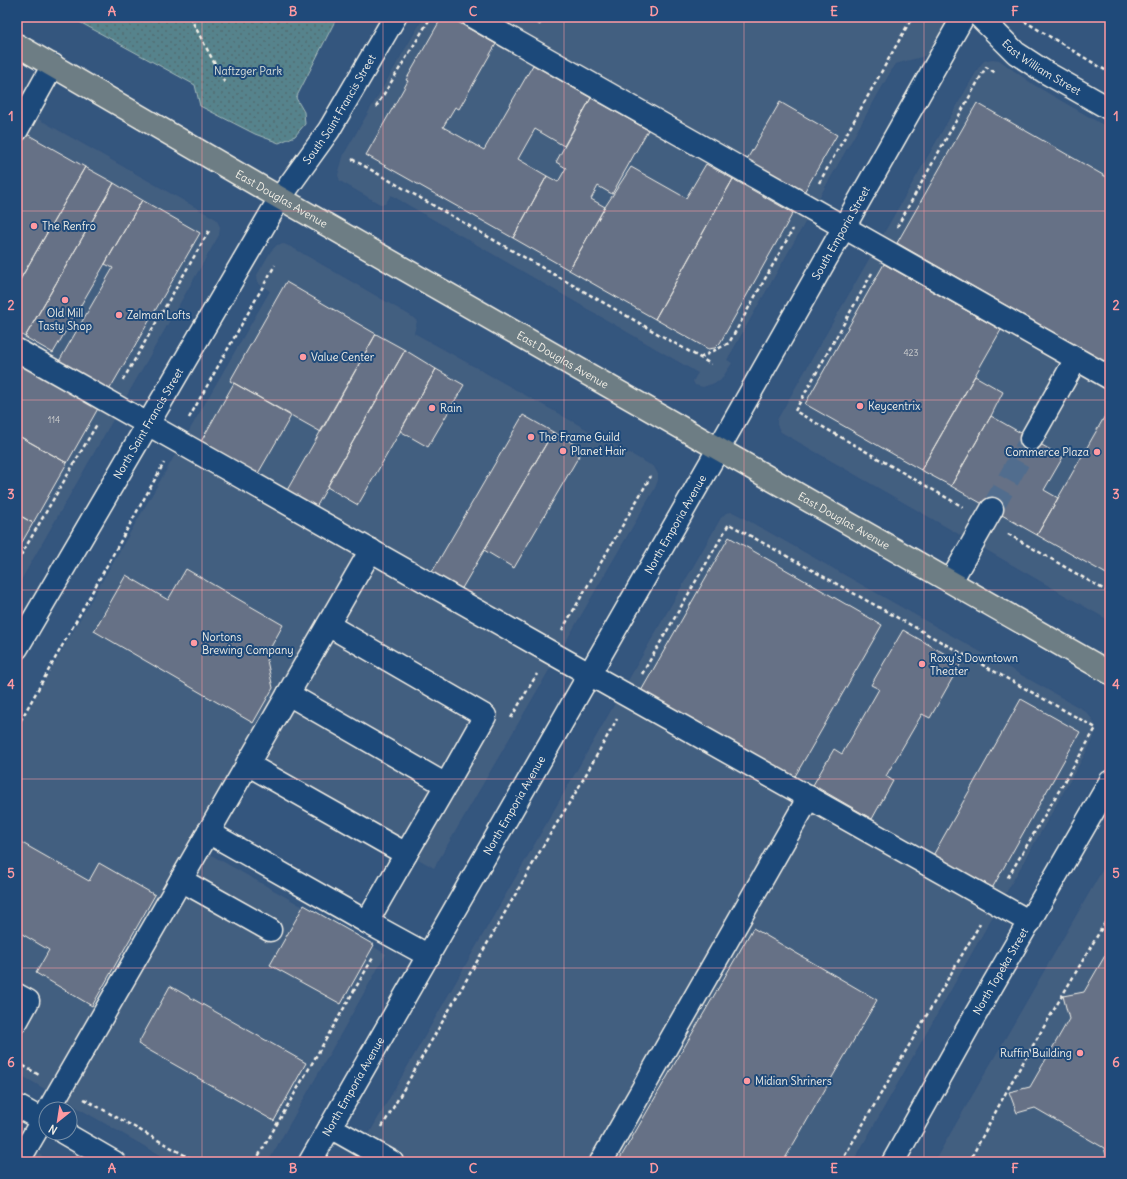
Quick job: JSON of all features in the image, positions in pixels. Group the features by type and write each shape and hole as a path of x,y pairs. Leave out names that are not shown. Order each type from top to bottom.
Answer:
{"main road":[{"name":"East Douglas Avenue","path":"17,45 280,198 1110,672"}],"street":[{"name":"South Saint Francis Street","path":"280,198 329,130 395,17"},
{"path":"473,17 1110,378"},
{"name":"South Emporia Street","path":"719,448 963,17"},
{"name":"East William Street","path":"980,17 1016,53 1045,72 1110,109"},
{"path":"17,130 53,65"},
{"name":"North Saint Francis Street","path":"17,648 280,198"},
{"path":"17,350 1030,922"},
{"path":"1031,439 1076,359"},
{"name":"North Emporia Avenue","path":"310,1162 719,448"},
{"path":"951,581 988,515"},
{"path":"54,1101 371,550"},
{"path":"328,625 485,716 367,922"},
{"path":"288,694 446,785"},
{"path":"247,764 406,854"},
{"name":"North Topeka Street","path":"893,1162 974,1017 1110,782"},
{"path":"601,1162 809,797"},
{"path":"208,832 429,956"},
{"path":"181,880 270,930"},
{"path":"17,995 28,1002 17,1021"},
{"path":"17,1106 38,1113"},
{"path":"330,1127 392,1162"},
{"path":"18,1162 38,1129"},
{"path":"78,1141 114,1162"}],"path":[{"path":"190,17 226,85"},
{"path":"374,109 431,17"},
{"path":"902,17 910,21"},
{"path":"1023,21 1110,73"},
{"path":"999,75 986,67 795,411 988,515 1110,593"},
{"path":"352,159 711,364"},
{"path":"17,727 275,265"},
{"path":"369,1149 729,524 1096,728 841,1162"},
{"path":"967,1162 971,1158 1011,1082 1110,914"},
{"path":"17,1062 197,1162"}],"shaded area":[{"path":"424,17 946,17 946,21 940,36 930,53 925,56 895,64 727,360 732,363 720,381 703,387 695,385 693,381 698,373 391,195 385,204 380,204 340,181 338,175 344,154"},
{"path":"992,59 999,60 1034,85 1110,129 1110,621 781,432 777,425 777,420 979,67 984,61"},
{"path":"17,107 216,219 220,227 219,235 17,587"},
{"path":"284,244 293,248 411,316 417,321 414,333 654,467 658,474 658,480 655,488 434,868 255,766 206,852 386,954 268,1162 172,1162 78,1108 78,1101 66,1101 17,1073 17,728 270,291 258,283 257,275 271,251 277,245"},
{"path":"732,512 1085,711 1092,719 1096,728 1093,740 853,1162 353,1162 721,518 726,513"},
{"path":"1110,857 1110,1162 934,1162"},
{"path":"17,1142 53,1162 17,1162"}],"green space":[{"name":"Naftzger Park","path":"75,17 337,17 296,98 304,112 305,124 295,136 279,143 255,134 200,106 195,85 74,19"}],"building":[{"path":"442,17 449,17 496,44 459,109 455,107 443,127 484,150 533,65 591,98 564,146 535,129 518,159 547,176 513,238 366,155"},
{"path":"526,17 544,17 540,25"},
{"path":"591,98 648,130 612,194 598,186 591,199 605,207 569,270 513,238 547,176 558,182 566,168 556,162"},
{"path":"780,102 837,135 803,194 746,161"},
{"path":"977,103 1110,179 1110,365 897,243"},
{"name":"The Renfro","path":"25,133 85,167 17,285 17,147"},
{"path":"706,164 733,179 655,319 569,270 605,207 631,167 686,198"},
{"path":"85,167 114,183 25,337 17,332 17,285"},
{"path":"733,179 793,213 720,343 715,348 708,349 655,319"},
{"name":"Old Mill Tasty Shop","path":"114,183 142,200 53,353 25,337"},
{"name":"Zelman Lofts","path":"142,200 200,233 108,392 58,363 113,268 105,264"},
{"path":"884,264 1001,330 921,470 805,404"},
{"name":"Value Center","path":"286,282 376,334 321,432 230,381"},
{"path":"376,334 405,350 315,509 286,492"},
{"path":"405,350 436,369 358,505 327,487"},
{"path":"17,358 100,405 67,463 17,435"},
{"name":"Rain","path":"436,369 464,385 428,447 400,431"},
{"path":"975,376 1003,392 951,486 921,470"},
{"path":"234,383 291,416 256,477 199,445"},
{"name":"Commerce Plaza","path":"1110,407 1110,576 1037,535"},
{"path":"523,415 553,432 461,590 432,572"},
{"path":"991,416 1063,457 1044,490 1058,498 1037,535 951,486"},
{"path":"553,432 583,449 514,568 484,550"},
{"path":"17,435 67,463 33,523 17,514"},
{"path":"17,514 33,523 17,551"},
{"path":"729,537 882,625 794,778 641,691"},
{"name":"Nortons Brewing Company","path":"186,569 283,625 266,656 273,688 253,723 94,631 126,575 168,600"},
{"path":"903,630 961,663 930,718 922,714 886,776 893,781 872,819 813,785 834,749 842,754 879,689 871,685"},
{"path":"1021,699 1080,732 990,892 931,859"},
{"path":"17,840 89,881 99,863 155,895 92,1006 36,973 49,950 17,931"},
{"path":"304,905 374,945 341,1004 270,965"},
{"name":"Midian Shriners","path":"753,928 877,1000 783,1162 618,1162"},
{"name":"Ruffin Building","path":"1110,947 1110,1162 1108,1162 1104,1148 1035,1108 1017,1113 1009,1092 1030,1087 1069,1019 1063,996 1084,992"},
{"path":"170,986 306,1063 274,1121 138,1044"}],"tunnel":[{"path":"992,509 1031,439"}],"place":[{"name":"The Renfro","path":"34,226"},
{"name":"Old Mill Tasty Shop","path":"65,300"},
{"name":"Zelman Lofts","path":"119,315"},
{"name":"Value Center","path":"303,357"},
{"name":"Keycentrix","path":"860,406"},
{"name":"Rain","path":"432,408"},
{"name":"The Frame Guild","path":"531,437"},
{"name":"Planet Hair","path":"563,451"},
{"name":"Commerce Plaza","path":"1097,452"},
{"name":"Nortons Brewing Company","path":"194,643"},
{"name":"Roxy's Downtown Theater","path":"922,664"},
{"name":"Ruffin Building","path":"1080,1053"},
{"name":"Midian Shriners","path":"747,1081"}]}
